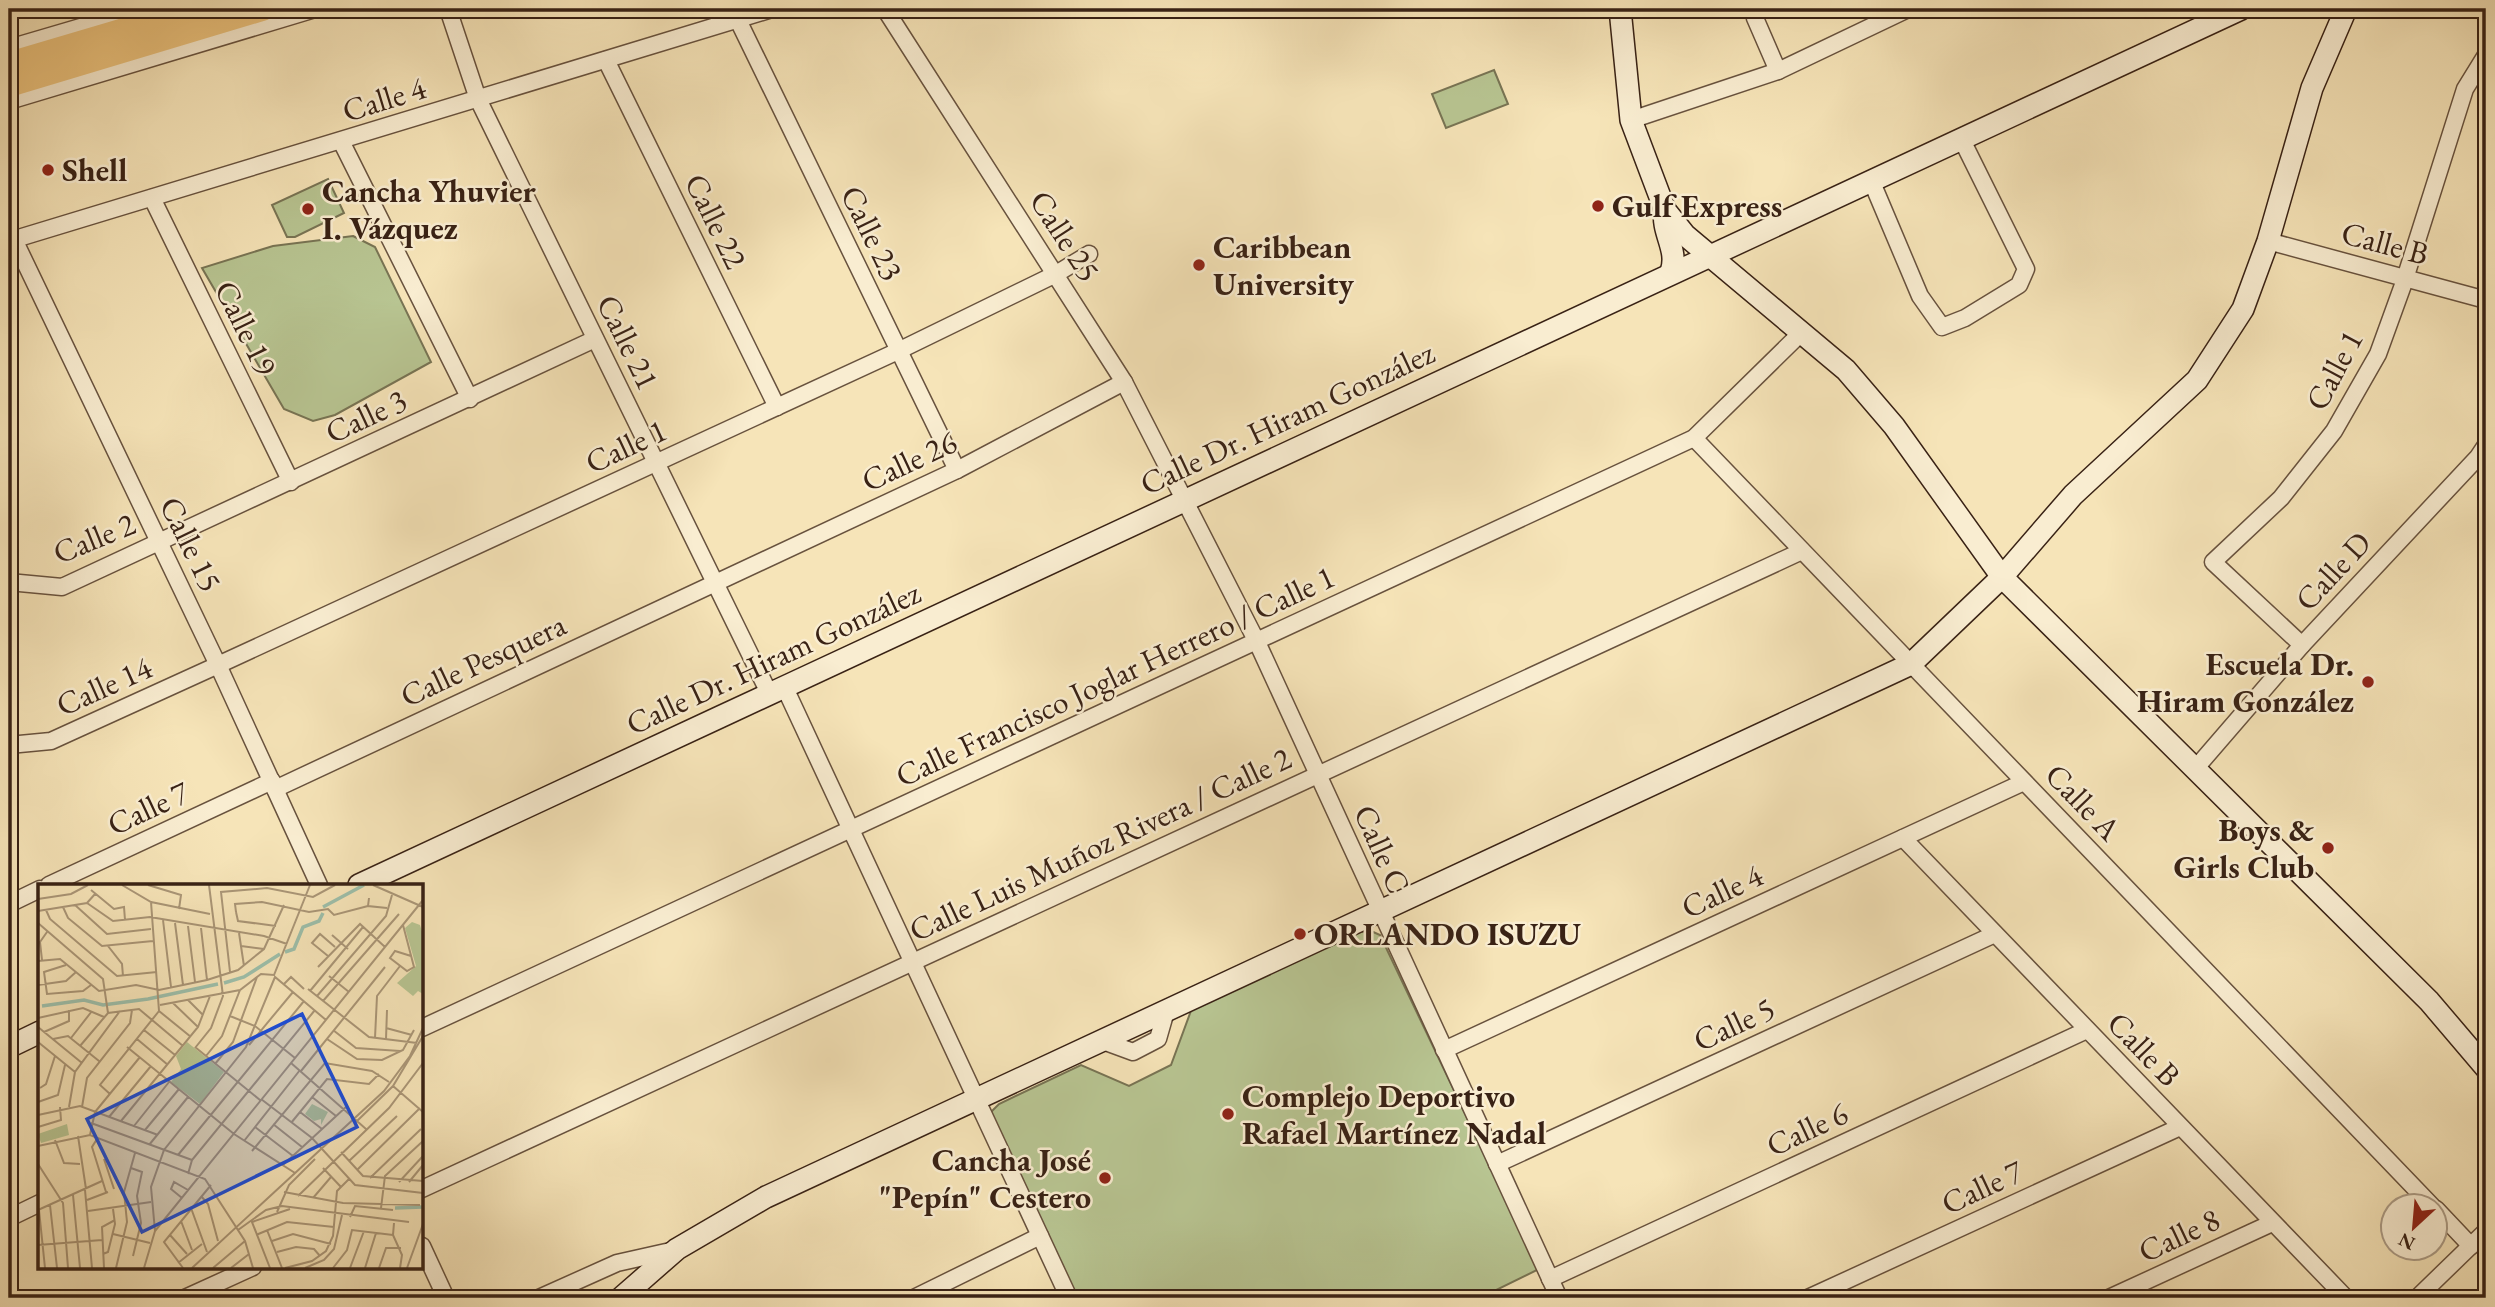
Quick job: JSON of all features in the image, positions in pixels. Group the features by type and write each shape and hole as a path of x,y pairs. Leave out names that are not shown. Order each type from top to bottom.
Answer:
{"main road":[{"path":"9,64 195,9"},
{"path":"9,85 262,9"}],"street":[{"path":"9,48 142,9"},
{"path":"9,101 315,9"},
{"name":"Calle 21","path":"448,9 478,99 715,582 778,691 851,829 1069,1298"},
{"name":"Calle 4","path":"10,234 152,198 772,9"},
{"name":"Calle 25","path":"886,9 1124,382 1185,501"},
{"path":"1620,9 1631,120 1665,209 1685,235 1846,370 1894,426 2002,577 2429,1001 2486,1068"},
{"path":"1754,9 1755,18 1778,71"},
{"path":"1631,120 1778,71 1908,9"},
{"name":"Calle Dr. Hiram González","path":"361,884 2241,9"},
{"path":"621,1298 677,1249 766,1197 1912,664 2002,577 2073,495 2197,380 2243,309 2268,241 2312,88 2346,9"},
{"name":"Calle 23","path":"738,20 957,470"},
{"name":"Calle 1","path":"2302,645 2213,562 2281,498 2334,431 2378,354 2465,89 2486,55"},
{"name":"Calle 22","path":"606,60 776,407"},
{"path":"1871,180 1920,296 1942,327 1965,318 2019,285 2026,269 1961,138"},
{"path":"341,141 470,399"},
{"name":"Calle 19","path":"152,198 291,482"},
{"path":"1665,209 1663,223 1675,257 1671,272"},
{"name":"Calle 15","path":"10,234 219,665 319,884"},
{"name":"Calle B","path":"2268,241 2486,300"},
{"name":"Calle 1","path":"219,665 898,351 1056,274 1088,254"},
{"name":"Calle Francisco Joglar Herrero / Calle 1","path":"424,1027 1693,438 1802,332"},
{"name":"Calle 3","path":"159,543 595,339"},
{"name":"Calle 26","path":"715,582 957,470 1124,382"},
{"name":"Calle A","path":"1693,438 2420,1192"},
{"name":"Calle D","path":"2195,769 2302,645 2484,455"},
{"name":"Calle C","path":"1185,501 1257,642 1559,1298"},
{"name":"Calle 2","path":"9,582 62,587 159,543"},
{"name":"Calle Luis Muñoz Rivera / Calle 2","path":"424,1188 1802,551"},
{"name":"Calle Pesquera","path":"274,785 715,582"},
{"name":"Calle 14","path":"9,745 51,741 219,665"},
{"name":"Calle 4","path":"1444,1050 2024,782"},
{"name":"Calle 7","path":"50,884 274,785"},
{"name":"Calle B","path":"1903,838 2346,1298"},
{"path":"9,904 38,890"},
{"name":"Calle 5","path":"1497,1164 1995,934"},
{"name":"Calle 6","path":"1550,1279 2087,1030"},
{"path":"9,1047 38,1033"},
{"name":"Calle 7","path":"1808,1298 2180,1127"},
{"path":"9,1218 38,1204"},
{"name":"Calle 8","path":"2109,1298 2273,1223"},
{"name":"Calle A","path":"2450,1224 2471,1246"},
{"path":"2417,1298 2486,1231"},
{"path":"914,1298 1040,1236"},
{"path":"539,1298 617,1263 677,1249"},
{"path":"424,1250 446,1298"},
{"path":"185,1298 251,1268"}],"green space":[{"path":"1494,70 1508,104 1446,128 1432,94"},
{"name":"Cancha Yhuvier I. Vázquez","path":"328,179 344,213 295,237 287,237 272,205"},
{"path":"353,236 375,247 431,362 335,415 313,421 284,409 202,268 273,246"},
{"name":"Complejo Deportivo Rafael Martínez Nadal","path":"1371,931 1380,935 1539,1269 1480,1298 1076,1298 991,1118 992,1111 999,1104 1081,1065 1129,1086 1171,1065 1192,1008 1360,932"}],"place":[{"name":"Shell","path":"48,170"},
{"name":"Gulf Express","path":"1598,206"},
{"name":"Cancha Yhuvier I. Vázquez","path":"308,209"},
{"name":"Caribbean University","path":"1199,265"},
{"name":"Escuela Dr. Hiram González","path":"2368,682"},
{"name":"Boys & Girls Club","path":"2328,848"},
{"name":"ORLANDO ISUZU","path":"1300,934"},
{"name":"Complejo Deportivo Rafael Martínez Nadal","path":"1228,1114"},
{"name":"Cancha José \"Pepín\" Cestero","path":"1105,1178"}]}
